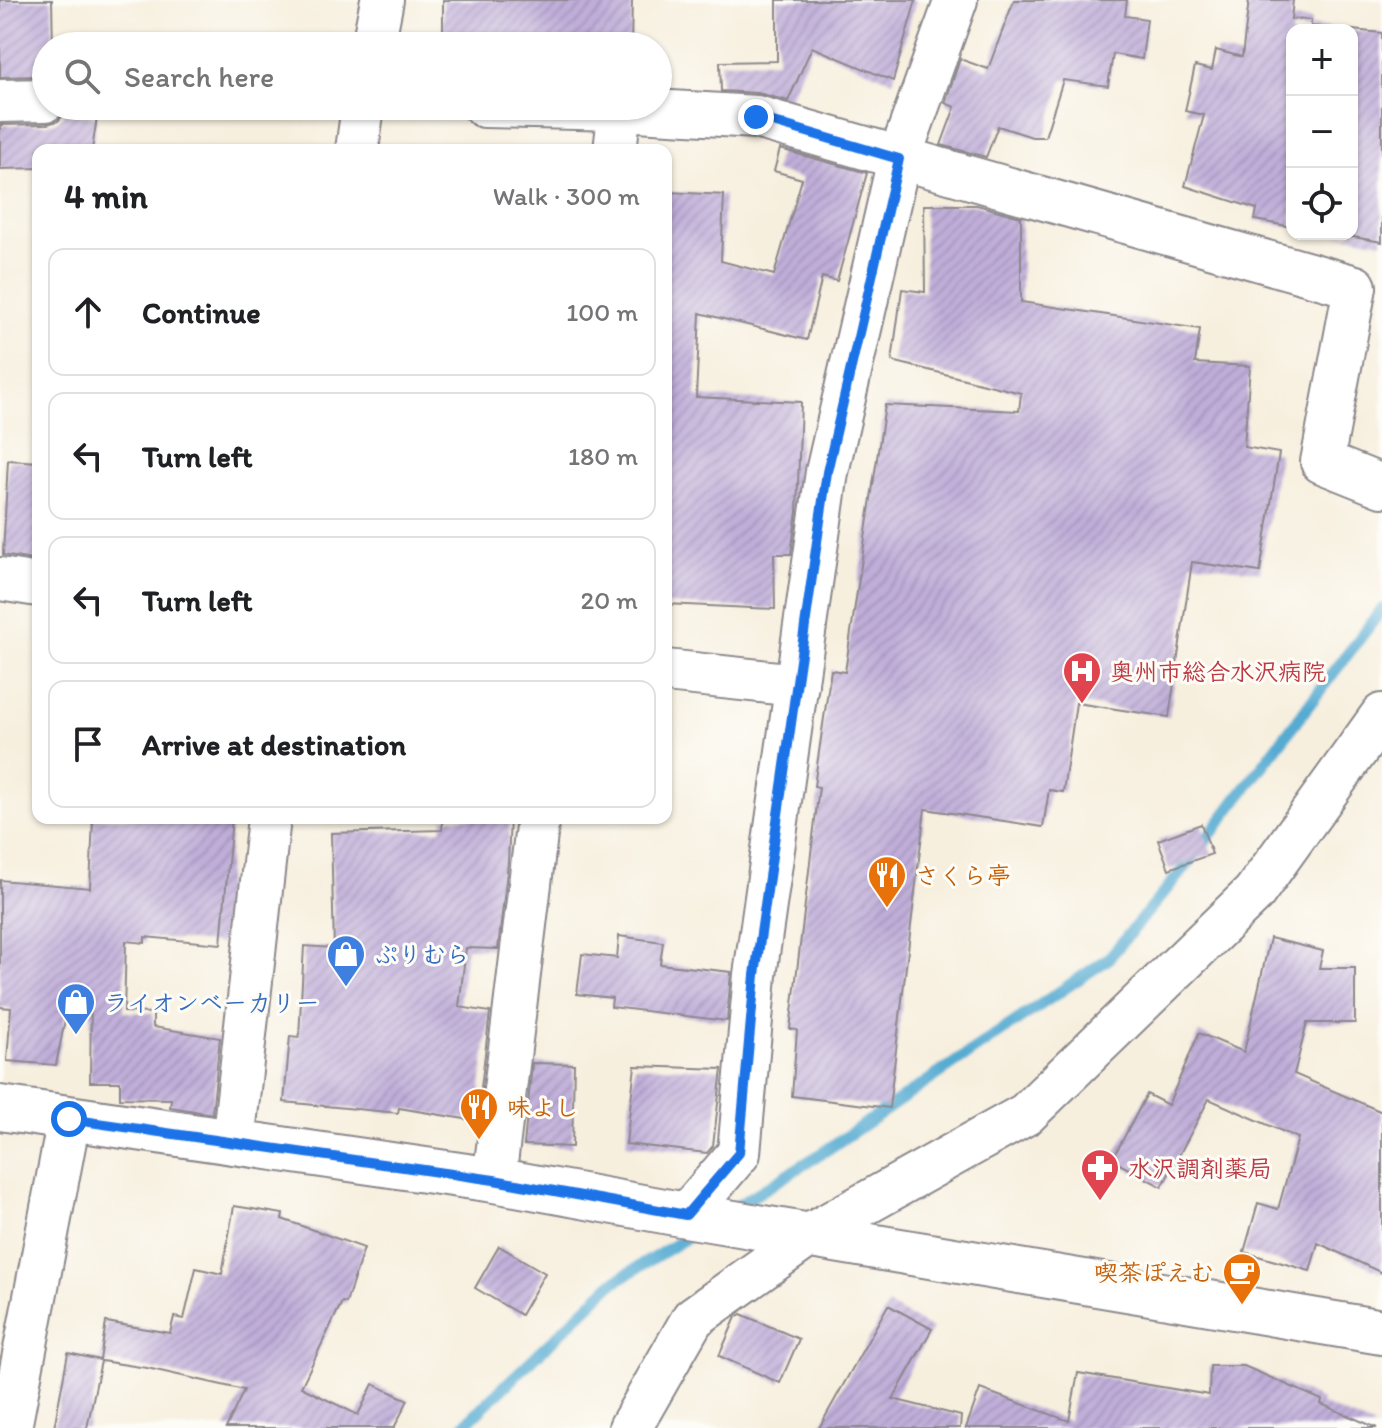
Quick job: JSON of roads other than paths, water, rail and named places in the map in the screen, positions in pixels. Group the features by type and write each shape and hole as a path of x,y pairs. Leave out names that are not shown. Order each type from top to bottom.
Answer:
{"street":[{"path":"376,32 382,0"},
{"path":"686,1215 739,1153 755,975 827,472 899,159 956,0"},
{"path":"0,101 32,100"},
{"path":"672,112 756,117 1355,287 1322,462 1382,486"},
{"path":"358,144 361,120"},
{"path":"616,144 619,120"},
{"path":"0,579 32,584"},
{"path":"672,672 797,685"},
{"path":"630,1428 693,1318 811,1234 1026,1114 1254,893 1382,715"},
{"path":"233,1143 268,824"},
{"path":"494,1180 537,824"},
{"path":"0,1108 494,1180 1382,1332"},
{"path":"10,1428 69,1119"}],"waterway":[{"path":"731,1210 819,1155 1108,959 1187,865 1382,609"},
{"path":"461,1428 611,1284 699,1230"}],"place":[{"name":"奥州市総合水沢病院","path":"1082,705"},
{"name":"さくら亭","path":"887,909"},
{"name":"ぷりむら","path":"346,988"},
{"name":"ライオンベーカリー","path":"76,1036"},
{"name":"味よし","path":"479,1141"},
{"name":"水沢調剤薬局","path":"1100,1202"},
{"name":"喫茶ぽえむ","path":"1242,1306"}]}
